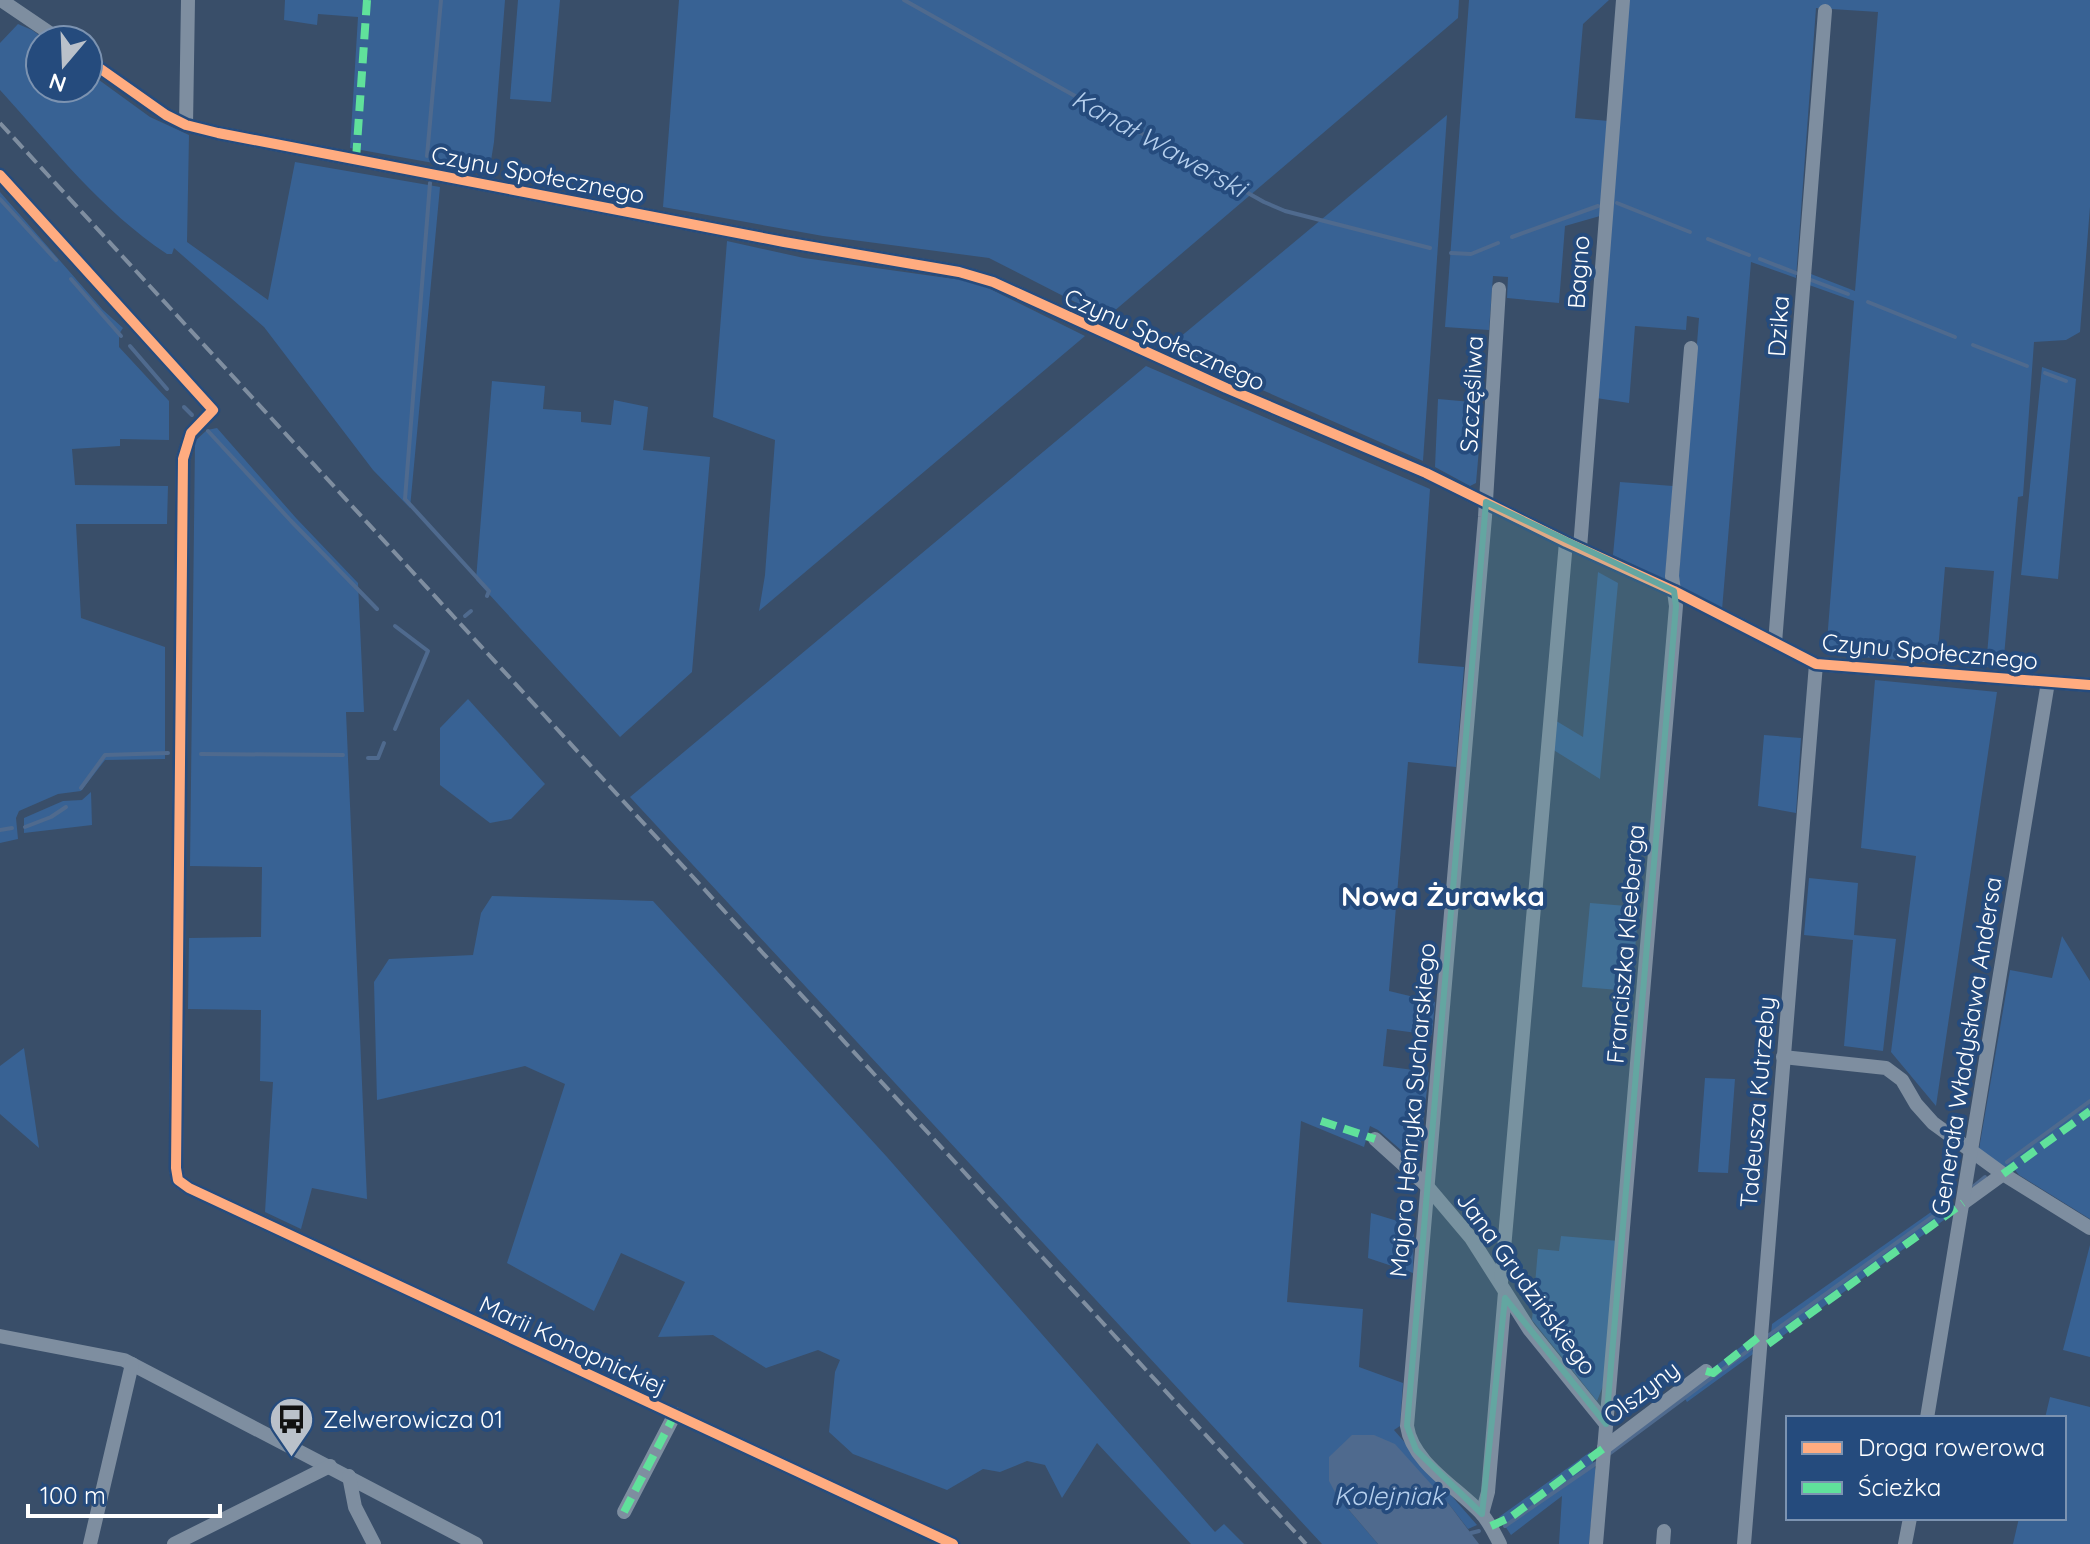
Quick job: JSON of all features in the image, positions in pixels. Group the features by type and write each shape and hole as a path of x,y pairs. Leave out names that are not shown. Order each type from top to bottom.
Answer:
{"street":[{"path":"1,0 36,24"},
{"path":"186,125 188,0"},
{"name":"Bagno","path":"1482,1514 1488,1492 1503,1287 1623,0"},
{"name":"Dzika","path":"1775,643 1825,11"},
{"name":"Czynu Społecznego","path":"104,71 166,115 186,125 784,242 959,272 993,282 1426,473 1674,591 1816,664 2090,685"},
{"name":"Marii Konopnickiej","path":"0,175 213,410 191,433 183,459 178,1180 189,1188 953,1544"},
{"name":"Szczęśliwa","path":"1486,502 1499,289"},
{"name":"Franciszka Kleeberga","path":"1596,1544 1676,606 1672,576 1691,348"},
{"name":"Majora Henryka Sucharskiego","path":"1486,502 1408,1436 1429,1464 1482,1514 1500,1544"},
{"name":"Tadeusza Kutrzeby","path":"1744,1544 1816,664"},
{"name":"Generała Władysława Andersa","path":"1927,1416 2048,682"},
{"path":"1783,1057 1886,1068 1902,1080 1916,1104 1933,1123 2003,1174 2090,1228"},
{"name":"Jana Grudzińskiego","path":"1375,1139 1427,1186 1471,1238 1529,1329 1606,1424"},
{"path":"1963,1203 2003,1174"},
{"path":"0,1336 100,1354 132,1364 476,1544"},
{"path":"90,1544 132,1364"},
{"name":"Olszyny","path":"1604,1448 1706,1371"},
{"path":"624,1512 675,1414"},
{"path":"174,1544 330,1466"},
{"path":"349,1476 355,1507 374,1544"},
{"path":"1905,1544 1910,1520"}],"highlighted area":[{"path":"1486,502 1674,591 1676,606 1606,1424 1505,1298 1482,1514 1416,1450 1407,1426"}],"shaded area":[{"path":"285,0 505,0 489,173 350,148 358,17 318,14 317,25 284,20"},
{"path":"518,0 560,0 551,102 510,99"},
{"path":"679,0 1459,0 1458,18 1106,318 989,258 823,236 663,207"},
{"path":"1469,0 1609,0 1583,24 1575,118 1609,121 1600,216 1565,226 1559,303 1507,298 1508,277 1493,276 1489,330 1445,327"},
{"path":"1629,0 2090,0 2090,207 2080,332 2066,340 2034,342 2023,496 2018,497 2003,668 1986,667 1994,571 1945,567 1937,663 1826,654 1854,301 1809,285 1811,274 1855,291 1878,12 1816,8 1796,278 1751,262 1722,610 1678,587 1699,318 1687,316 1686,330 1635,326 1629,403 1596,398"},
{"path":"18,24 24,27 24,104 104,104 104,84 150,117 189,135 187,242 268,300 295,162 440,187 410,508 373,470 264,327 174,248 172,254 167,254 121,218 79,178 0,90 0,43"},
{"path":"1447,115 1423,461 1167,348"},
{"path":"0,192 103,310 123,328 119,334 119,347 169,401 169,440 120,439 120,446 72,449 75,485 168,486 167,524 76,524 81,618 165,647 165,759 105,760 81,791 58,794 19,811 16,818 18,839 0,843"},
{"path":"727,241 804,258 976,282 1085,336 759,611 765,575 775,440 713,417"},
{"path":"1146,366 1430,489 1418,663 1464,667 1456,767 1408,762 1389,991 1435,1002 1432,1035 1387,1029 1383,1066 1429,1072 1418,1165 1370,1126 1364,1147 1301,1121 1287,1302 1363,1309 1359,1367 1403,1383 1400,1426 1394,1430 1477,1525 1468,1529 1448,1503 1337,1496 1378,1544 1322,1544 630,797"},
{"path":"2042,367 2076,379 2058,579 2021,575"},
{"path":"492,381 545,386 543,409 581,412 581,422 611,425 614,400 648,407 643,450 710,457 692,672 620,737 476,580"},
{"path":"1438,399 1483,403 1476,483 1470,486 1435,467"},
{"path":"217,428 358,583 364,712 346,712 367,1199 312,1188 301,1229 265,1212 273,1082 260,1081 261,1010 188,1009 189,938 261,937 262,867 190,866 195,441 207,430"},
{"path":"1620,482 1673,486 1665,580 1613,555"},
{"path":"1598,572 1618,583 1600,779 1552,749 1553,719 1583,737"},
{"path":"1875,680 1997,692 1936,1106 1891,1052 1916,856 1861,848"},
{"path":"468,699 545,784 511,819 490,823 440,785 440,728"},
{"path":"1764,735 1801,738 1796,813 1758,806"},
{"path":"91,792 92,825 24,833 24,818 63,801 82,800"},
{"path":"1809,878 1858,883 1854,935 1896,939 1883,1051 1844,1046 1853,940 1804,935"},
{"path":"492,896 653,901 887,1157 1215,1532 1224,1524 1244,1544 1191,1544 1097,1443 1062,1498 1045,1465 1027,1461 1000,1472 983,1469 947,1490 853,1454 829,1432 835,1372 840,1360 818,1350 766,1368 713,1335 658,1337 685,1282 621,1253 594,1311 507,1263 565,1084 525,1066 377,1100 374,982 389,959 473,955 481,913"},
{"path":"1590,903 1639,907 1631,991 1582,987"},
{"path":"2062,936 2090,981 2090,1219 2015,1170 2010,1174 1979,1149 2010,970 2052,978"},
{"path":"24,1048 39,1148 0,1114 0,1066"},
{"path":"1705,1078 1735,1079 1728,1173 1698,1172"},
{"path":"1951,1198 1951,1215 1770,1345 1772,1324"},
{"path":"1371,1213 1414,1226 1413,1273 1368,1258"},
{"path":"1561,1236 1619,1241 1607,1376 1597,1401 1532,1320 1538,1249 1559,1251"},
{"path":"2090,1245 2090,1357 2063,1350"},
{"path":"1751,1339 1753,1354 1687,1402 1681,1392"},
{"path":"2050,1397 2090,1407 2090,1544 2013,1544 2019,1520 2066,1520 2066,1416 2045,1416"},
{"path":"1590,1452 1596,1471 1589,1544 1559,1544 1562,1496 1511,1535 1499,1517"}],"water":[{"name":"Kolejniak","path":"1352,1435 1374,1435 1395,1444 1448,1503 1479,1544 1378,1544 1337,1496 1329,1481 1329,1457"}],"waterway":[{"path":"427,156 441,0"},
{"name":"Kanał Wawerski","path":"904,0 1264,202 1285,211 1430,248"},
{"path":"430,183 405,499 489,591 487,596"},
{"path":"0,199 56,260"},
{"name":"Kanał Wawerski","path":"1617,203 1690,232"},
{"name":"Kanał Wawerski","path":"1512,237 1598,206"},
{"name":"Kanał Wawerski","path":"1708,239 1749,255"},
{"name":"Kanał Wawerski","path":"1451,253 1471,254 1498,243"},
{"name":"Kanał Wawerski","path":"1760,259 1796,273"},
{"path":"71,279 121,336"},
{"name":"Kanał Wawerski","path":"1811,280 1848,294"},
{"name":"Kanał Wawerski","path":"1868,302 1955,337"},
{"name":"Kanał Wawerski","path":"1973,345 2027,366"},
{"path":"130,346 167,389"},
{"name":"Kanał Wawerski","path":"2045,373 2066,381"},
{"path":"184,407 192,415"},
{"path":"208,431 377,609"},
{"path":"465,616 471,611"},
{"path":"395,626 428,651 395,729"},
{"path":"368,758 378,758 384,743"},
{"path":"81,788 105,755 168,753"},
{"path":"201,754 343,755"},
{"path":"25,827 51,817 66,807"},
{"path":"0,830 12,828"},
{"path":"2007,1162 2090,1101"},
{"path":"1974,1186 1985,1177"},
{"path":"1765,1338 1950,1204"},
{"path":"1609,1454 1757,1344"},
{"path":"1505,1526 1598,1462"},
{"path":"1471,1533 1479,1531"}],"railway":[{"path":"0,123 1306,1544"}],"marked path":[{"path":"356,159 367,0"},
{"path":"2003,1174 2090,1111"},
{"path":"1321,1121 1375,1139"},
{"path":"1768,1344 1963,1203"},
{"path":"1706,1371 1713,1373 1760,1336"},
{"path":"624,1512 675,1414"},
{"path":"1491,1526 1511,1517 1604,1448"}],"cycle path":[{"path":"104,71 166,115 186,125 218,133 784,242 959,272 993,282 1226,388 1426,473 1674,591 1816,664 2090,685"},
{"path":"0,175 213,410 191,433 183,459 178,1180 189,1188 953,1544"}],"place":[{"name":"Zelwerowicza 01","path":"292,1458"}],"district":[{"name":"Nowa Żurawka","path":"1443,895"}]}
